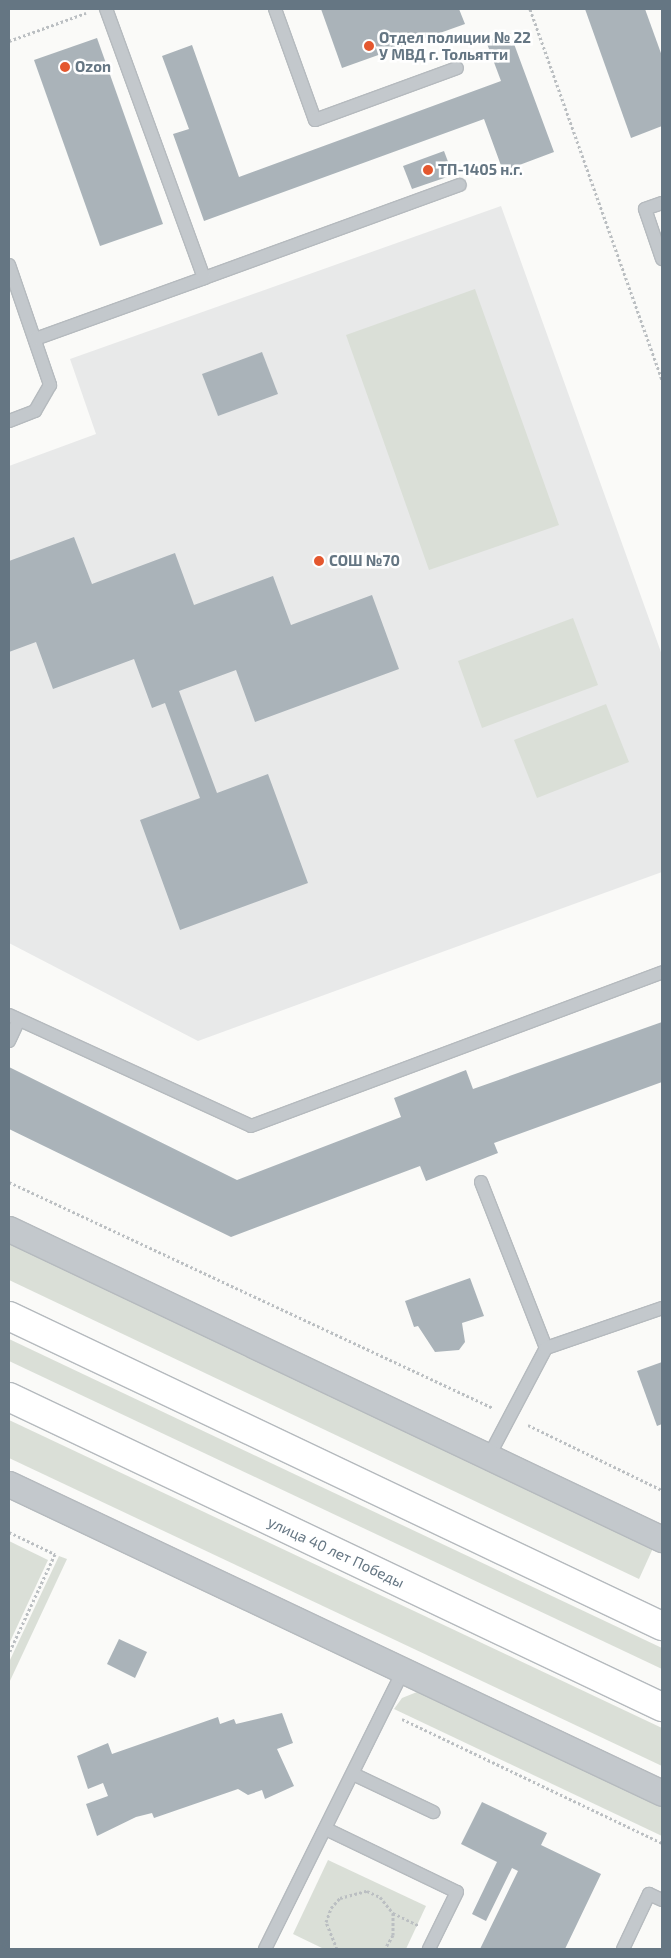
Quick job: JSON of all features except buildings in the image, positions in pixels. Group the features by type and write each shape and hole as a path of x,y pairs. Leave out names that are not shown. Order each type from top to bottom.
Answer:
{"main road":[{"path":"9,1316 662,1626"},
{"name":"улица 40 лет Победы","path":"9,1397 662,1707"}],"street":[{"path":"9,1229 662,1539"},
{"path":"15,1493 403,1671 662,1793"}],"lane":[{"path":"106,9 204,278"},
{"path":"275,9 315,120 457,68"},
{"path":"35,339 460,185"},
{"path":"662,203 645,209 662,258"},
{"path":"9,265 50,385 35,411 9,421"},
{"path":"9,1041 14,1017 251,1126 662,972"},
{"path":"481,1182 546,1348"},
{"path":"489,1456 546,1348 662,1308"},
{"path":"265,1949 403,1671"},
{"path":"353,1774 433,1812"},
{"path":"326,1829 457,1892 429,1949"},
{"path":"623,1949 649,1894 662,1900"}],"path":[{"path":"530,9 662,380"},
{"path":"9,41 90,12"},
{"path":"9,1182 510,1416 662,1490"},
{"path":"9,1532 55,1554 9,1653"},
{"path":"392,1714 662,1843"},
{"path":"336,1949 326,1922 340,1898 367,1891 380,1897 392,1912 437,1934"},
{"path":"385,1949 393,1935 392,1912"}],"shaded area":[{"name":"СОШ №70","path":"501,206 662,655 662,872 198,1041 9,943 9,466 96,434 70,359"},
{"path":"475,289 559,525 429,570 346,335"},
{"path":"573,618 598,685 482,728 458,661"},
{"path":"606,704 629,762 537,798 514,740"},
{"path":"9,1240 654,1546 639,1579 9,1280"},
{"path":"9,1339 662,1648 662,1669 9,1361"},
{"path":"9,1420 662,1728 662,1766 9,1458"},
{"path":"9,1541 48,1560 9,1644"},
{"path":"59,1556 67,1559 9,1683 9,1662"},
{"path":"417,1692 662,1803 662,1836 394,1709 402,1698"},
{"path":"328,1860 426,1906 406,1949 324,1949 293,1934"}],"place":[{"name":"Отдел полиции № 22 У МВД г. Тольятти","path":"369,46"},
{"name":"Ozon","path":"65,67"},
{"name":"ТП-1405 н.г.","path":"428,170"},
{"name":"СОШ №70","path":"319,561"}]}
